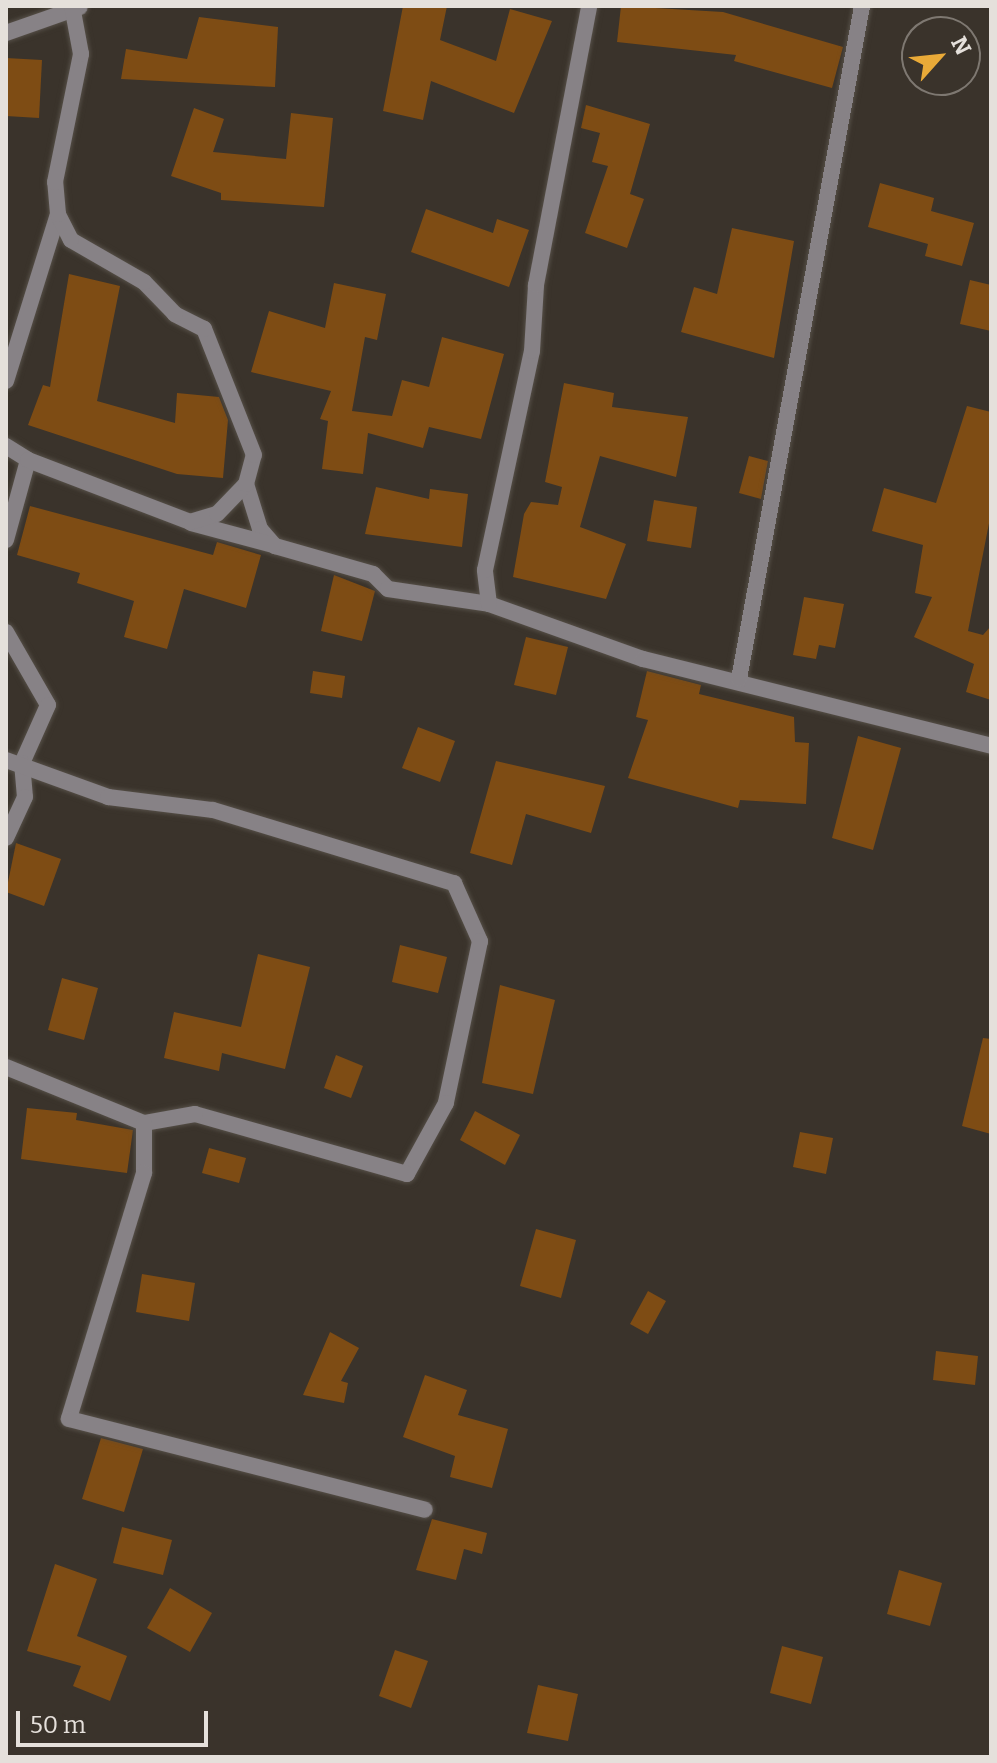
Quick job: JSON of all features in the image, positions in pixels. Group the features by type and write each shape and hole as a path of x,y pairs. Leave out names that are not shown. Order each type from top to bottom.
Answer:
{"street":[{"path":"489,604 485,570 532,351 536,285 589,6"},
{"path":"739,679 862,6"},
{"path":"6,33 75,8 81,54 55,182 58,214 71,240 144,282 175,314 204,329 244,416 254,455 246,484 217,514 190,522"},
{"path":"6,381 58,214"},
{"path":"6,446 28,460 190,522 373,574 388,589 489,604 643,659 739,679 991,746"},
{"path":"6,540 28,460"},
{"path":"246,484 260,529 275,546"},
{"path":"6,632 48,705 14,762 25,797 6,838"},
{"path":"6,1067 144,1123 195,1114 407,1174 446,1103 480,941 454,883 213,810 108,797 14,762"},
{"path":"144,1123 144,1173 69,1419 425,1510"}],"building":[{"path":"403,6 447,6 440,40 496,61 510,9 552,21 514,113 431,81 423,120 383,111"},
{"path":"621,6 723,12 843,47 832,88 734,61 736,55 617,42"},
{"path":"199,17 278,27 275,87 121,79 126,49 187,59"},
{"path":"6,58 42,60 39,118 6,116"},
{"path":"586,105 650,124 630,194 644,199 627,248 585,233 608,166 592,162 600,133 581,128"},
{"path":"194,108 224,119 213,152 286,159 291,113 333,118 324,207 221,200 221,193 171,176"},
{"path":"880,183 934,198 931,211 974,223 962,266 925,256 928,244 868,227"},
{"path":"426,209 493,233 497,219 529,230 509,287 411,252"},
{"path":"732,228 794,241 774,358 681,332 694,287 717,294"},
{"path":"69,274 120,286 97,401 175,423 177,393 219,397 228,420 223,478 177,474 28,425 43,385 50,387"},
{"path":"970,280 991,285 991,331 960,324"},
{"path":"334,283 386,294 377,340 365,337 352,411 392,416 402,380 429,387 442,337 504,354 481,439 429,427 423,448 368,433 363,474 322,469 328,421 320,419 331,391 251,372 269,311 325,328"},
{"path":"564,383 614,393 612,407 688,417 676,477 600,456 580,527 626,544 606,599 513,577 524,514 531,502 558,505 562,487 545,482"},
{"path":"967,406 991,412 991,513 968,631 983,635 991,626 991,700 966,692 974,664 914,637 932,597 915,593 923,545 872,531 884,488 936,503"},
{"path":"749,456 768,461 761,499 739,493"},
{"path":"376,487 429,499 430,489 468,494 462,547 365,534"},
{"path":"654,500 697,507 691,548 647,541"},
{"path":"30,506 213,555 217,542 261,555 246,608 184,589 167,649 124,637 134,601 77,583 80,573 17,555"},
{"path":"334,575 375,591 362,641 321,631"},
{"path":"804,597 844,604 835,648 819,645 816,659 793,655"},
{"path":"526,637 568,647 556,695 514,685"},
{"path":"313,671 345,676 342,698 310,693"},
{"path":"647,671 701,685 699,694 794,717 795,742 809,743 806,804 740,800 738,808 628,778 648,720 636,717"},
{"path":"418,727 455,741 440,782 402,768"},
{"path":"858,736 901,748 873,850 832,838"},
{"path":"496,761 605,786 591,833 526,814 512,865 470,853"},
{"path":"16,843 61,859 44,906 6,892"},
{"path":"400,945 447,957 438,993 392,982"},
{"path":"258,954 310,967 285,1069 222,1053 219,1071 164,1058 174,1012 241,1027"},
{"path":"62,978 98,988 84,1040 48,1030"},
{"path":"500,985 555,1000 533,1094 482,1083"},
{"path":"983,1038 991,1039 991,1134 962,1126"},
{"path":"336,1055 363,1066 351,1098 324,1088"},
{"path":"27,1108 77,1113 76,1120 133,1130 127,1173 21,1159"},
{"path":"475,1111 520,1135 505,1165 460,1140"},
{"path":"800,1132 833,1138 826,1174 793,1167"},
{"path":"209,1148 246,1158 239,1183 202,1173"},
{"path":"536,1229 576,1240 561,1298 520,1286"},
{"path":"142,1274 195,1283 189,1321 136,1312"},
{"path":"648,1291 666,1301 648,1334 630,1324"},
{"path":"330,1332 359,1348 341,1381 348,1383 344,1403 303,1395"},
{"path":"936,1351 978,1356 975,1385 933,1380"},
{"path":"425,1375 467,1390 458,1415 508,1429 492,1488 450,1477 455,1456 403,1437"},
{"path":"101,1438 143,1449 124,1512 82,1499"},
{"path":"432,1519 487,1533 482,1554 464,1549 456,1580 416,1570"},
{"path":"122,1527 172,1540 163,1575 113,1563"},
{"path":"55,1564 97,1579 77,1636 127,1656 110,1701 73,1686 81,1666 27,1651"},
{"path":"899,1570 942,1583 930,1626 887,1614"},
{"path":"170,1588 212,1613 190,1652 147,1628"},
{"path":"782,1646 823,1657 811,1704 770,1693"},
{"path":"395,1650 428,1661 411,1708 379,1696"},
{"path":"538,1685 578,1694 568,1741 527,1733"}]}
